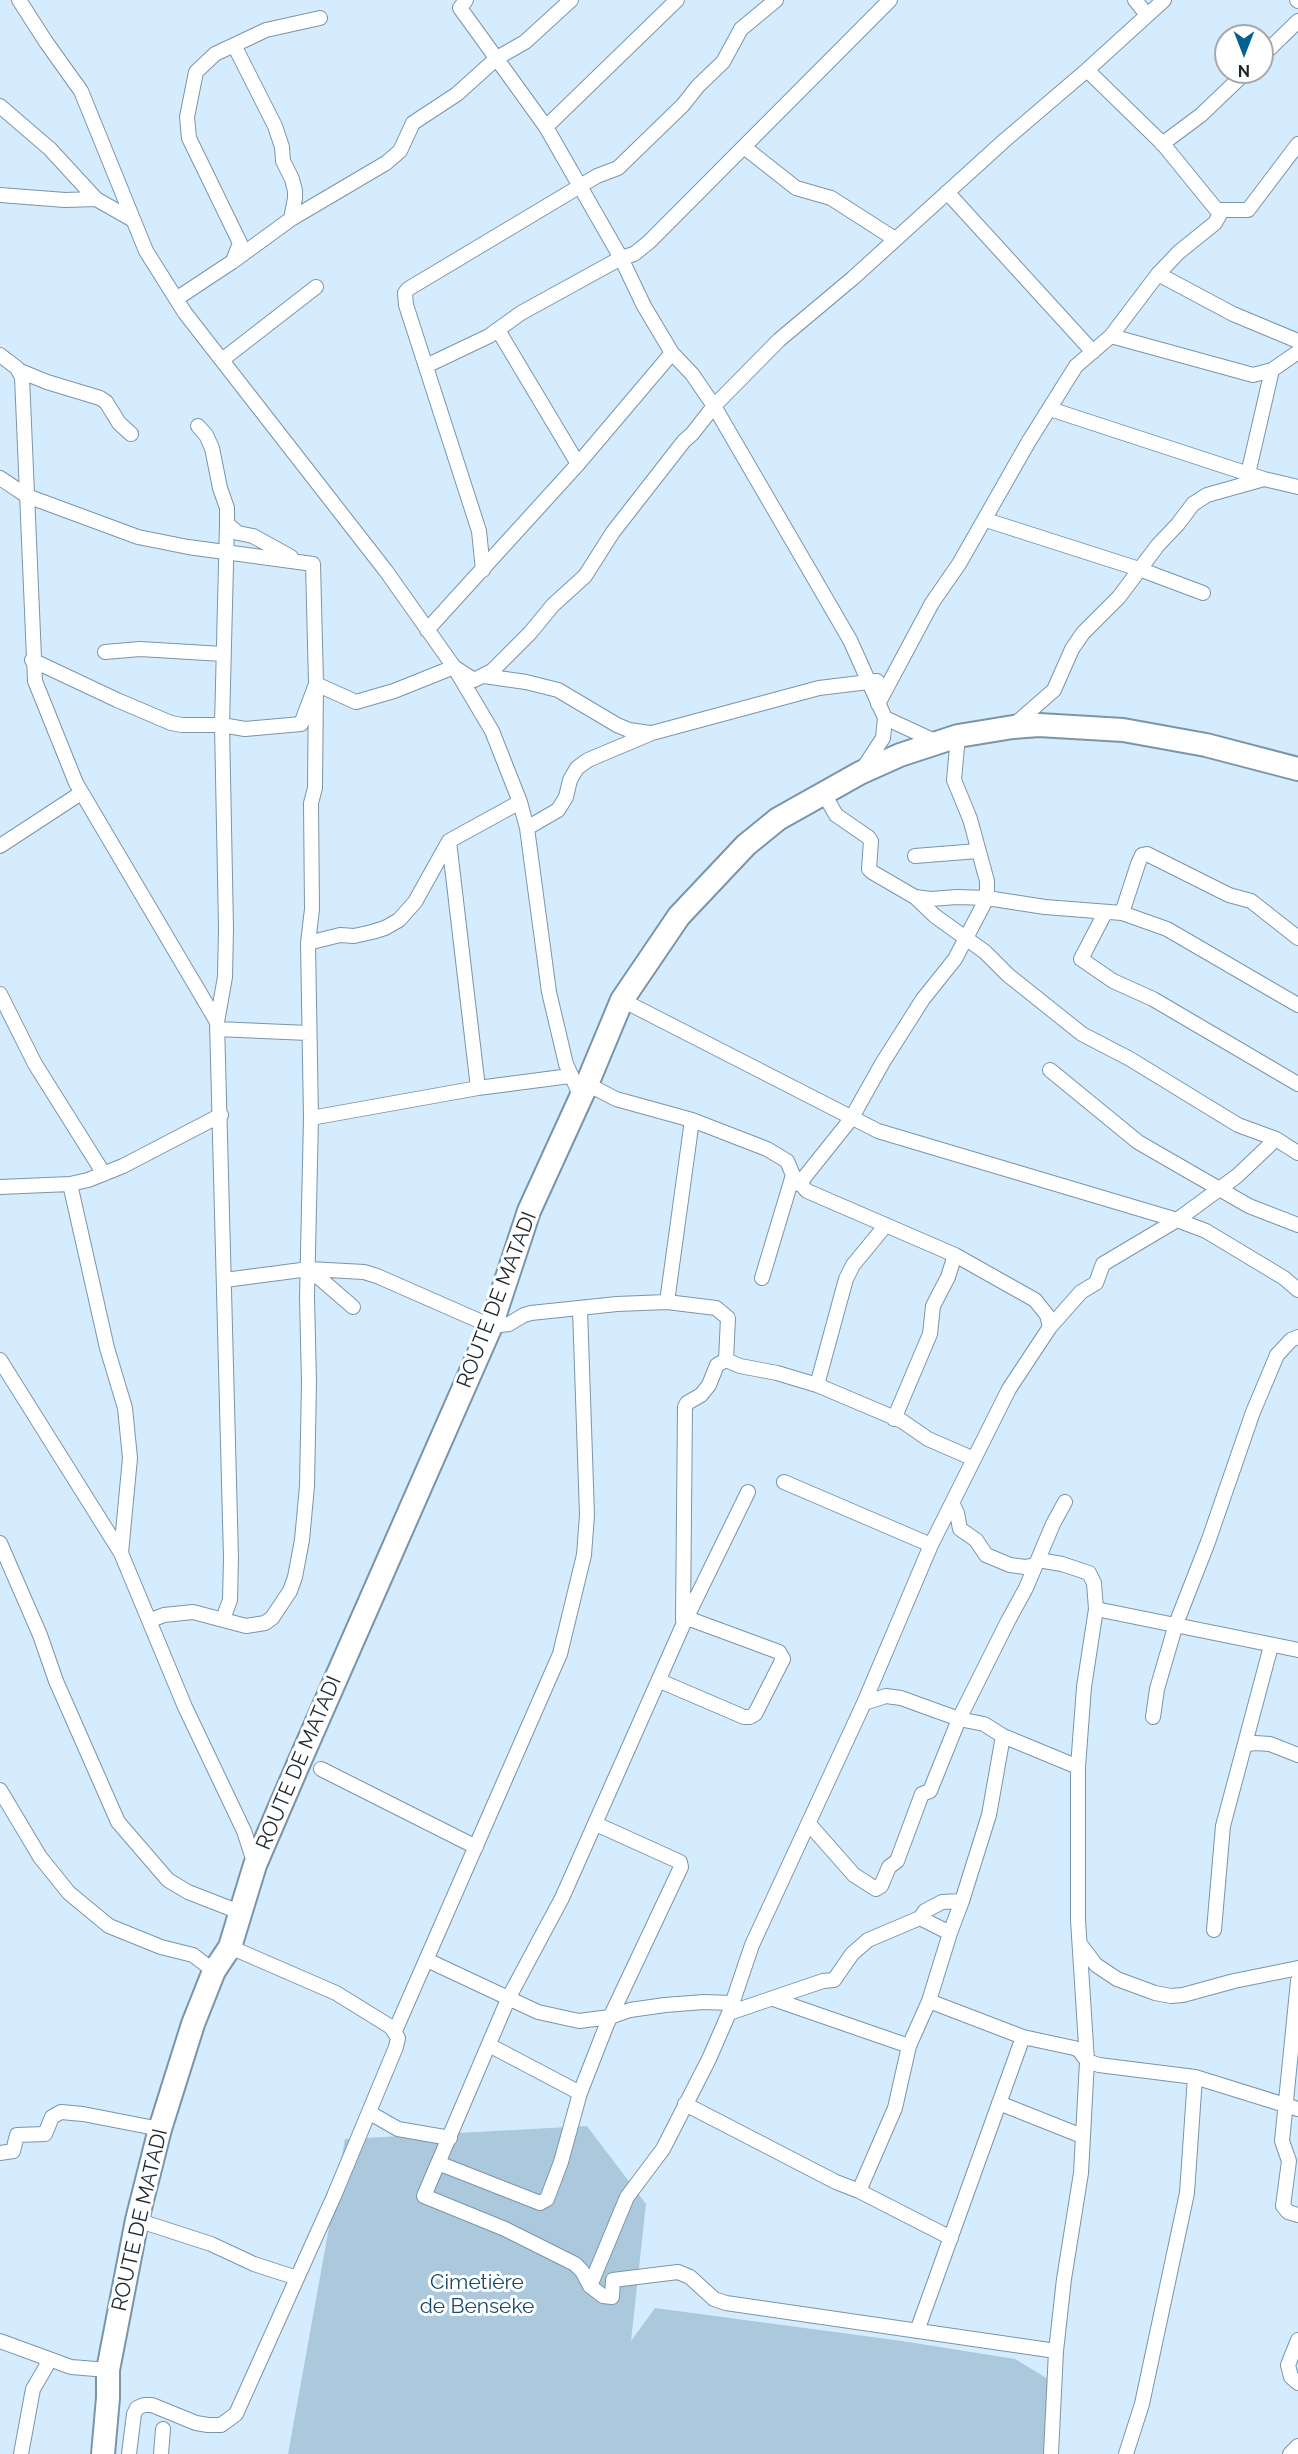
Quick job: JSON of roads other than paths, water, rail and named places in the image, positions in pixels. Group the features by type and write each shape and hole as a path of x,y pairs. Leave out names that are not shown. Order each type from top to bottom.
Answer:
{"highway":[{"name":"ROUTE DE MATADI","path":"103,2454 108,2370 137,2220 160,2129 193,2024 214,1971 230,1947 255,1865 491,1326 529,1211 580,1086 622,1000 679,916 746,845 770,825 823,792 860,773 947,739 1012,727 1075,726 1123,730 1206,745 1298,769"}],"street":[{"path":"19,0 81,91 146,251 176,299 386,571 454,667 492,731 520,802 527,828 549,992 580,1086"},
{"path":"466,0 460,8 546,127 621,258 644,306 672,353 692,374 714,406 850,640 885,718 883,738 860,773"},
{"path":"176,299 291,219 386,164 400,151 413,123 457,94 497,58 525,42 571,0"},
{"path":"546,127 677,0"},
{"path":"483,570 479,531 406,305 405,293 408,289 579,186 618,168 723,62 741,29 776,0"},
{"path":"426,366 498,330 522,313 621,258 634,254 649,242 890,0"},
{"path":"1136,0 1147,15"},
{"path":"454,667 474,680 484,676 509,655 553,605 585,576 613,532 714,406 779,340 853,278 1164,0"},
{"path":"232,262 240,243 189,138 187,117 196,72 214,54 266,30 320,18"},
{"path":"1274,44 1298,21"},
{"path":"234,45 275,126 282,147 283,161 292,179 296,198 291,219"},
{"path":"878,704 932,603 960,564 1029,441 1076,366 1111,336 1158,274 1179,252 1215,223 1220,214 1162,144 1087,70"},
{"path":"1162,144 1201,115 1233,84"},
{"path":"0,106 50,148 96,199 133,220"},
{"path":"1218,210 1248,210 1298,144"},
{"path":"744,147 796,188 831,198 895,239"},
{"path":"947,192 1093,352"},
{"path":"0,195 65,201 96,199"},
{"path":"1158,274 1233,314 1298,341"},
{"path":"222,360 316,287"},
{"path":"498,330 578,464"},
{"path":"1111,336 1253,375 1272,370 1298,352"},
{"path":"427,630 578,464 672,353"},
{"path":"0,355 20,371 100,398 106,402 119,423 131,434"},
{"path":"1255,478 1272,370"},
{"path":"20,371 27,496 32,660 35,681 81,793 218,1026"},
{"path":"1050,409 1255,478 1298,487"},
{"path":"198,426 206,435 212,448 220,488 227,508 222,725 226,928 225,977 218,1026 231,1582 230,1600 223,1619"},
{"path":"0,478 27,496 138,537 160,543 313,564 316,684 315,788 311,803 312,909 308,943 311,1118 307,1486 302,1540 296,1577 281,1606 265,1623 246,1626 185,1612 164,1615 151,1620"},
{"path":"1012,727 1054,690 1072,649 1083,633 1119,597 1139,569 1199,499 1255,478"},
{"path":"986,520 1139,569 1203,593"},
{"path":"227,524 238,533 253,536 302,562"},
{"path":"105,652 140,650 223,654"},
{"path":"32,660 117,700 171,723 182,725 222,725 245,729 301,724 316,684"},
{"path":"316,684 356,702 394,691 454,667"},
{"path":"35,681 55,669"},
{"path":"484,676 526,682 558,690 617,725 629,730 652,733"},
{"path":"527,828 558,810 566,796 570,780 578,768 588,760 652,733 819,688 868,681 890,681"},
{"path":"762,1278 796,1180 851,1119 923,999 955,959 987,898 987,881 970,819 954,780 947,739 885,718"},
{"path":"823,792 836,815 871,841 869,869 915,897 935,916 985,952 1008,975 1082,1034 1130,1059 1238,1125 1276,1139 1298,1153"},
{"path":"0,846 81,793"},
{"path":"308,943 340,935 372,932 399,921 415,902 449,841 520,802"},
{"path":"449,841 478,1088"},
{"path":"915,856 978,850"},
{"path":"1122,913 1138,864 1142,855 1148,854 1229,895 1251,901 1298,938"},
{"path":"915,897 987,898 1105,913 1122,913 1167,929 1298,1005"},
{"path":"1105,913 1081,959 1113,981 1153,999 1298,1084"},
{"path":"0,994 35,1064 104,1174"},
{"path":"622,1000 878,1131 1177,1220 1206,1231 1284,1278 1298,1290"},
{"path":"218,1026 308,1033"},
{"path":"1050,1070 1138,1142 1249,1206 1298,1225"},
{"path":"311,1118 478,1088 580,1086 616,1099 692,1120 767,1149 787,1161 796,1180 807,1191 955,1255 1035,1300 1047,1315 1050,1328"},
{"path":"0,1187 70,1184 104,1174 221,1115"},
{"path":"668,1302 692,1120"},
{"path":"590,2286 627,2197 663,2149 709,2059 752,1946 864,1703 931,1545 1009,1389 1050,1328 1081,1292 1096,1282 1102,1264 1177,1220 1237,1176 1276,1139"},
{"path":"70,1184 107,1348 128,1425 130,1458 121,1553"},
{"path":"817,1385 846,1279 858,1258 886,1224"},
{"path":"894,1419 930,1334 933,1306 948,1277 955,1255"},
{"path":"225,1280 309,1269 364,1272 377,1275 491,1326 508,1324 531,1313 617,1304 668,1302 716,1308 725,1313 729,1322 726,1360"},
{"path":"309,1269 353,1307"},
{"path":"395,2031 560,1654 584,1555 586,1515 580,1309"},
{"path":"1153,1717 1157,1689 1176,1624 1257,1402 1277,1355 1291,1340 1298,1337"},
{"path":"0,1360 121,1553 151,1620 185,1707 244,1831 255,1865"},
{"path":"726,1360 740,1366 777,1373 817,1385 908,1424 937,1444 974,1459"},
{"path":"685,1622 685,1407 687,1403 701,1395 713,1378 717,1365 726,1360"},
{"path":"784,1482 931,1545"},
{"path":"747,1491 685,1622 562,1898 508,1997 424,2196 505,2229 575,2264 582,2271 590,2286 603,2296 612,2297 613,2280 678,2272 690,2277 714,2299 726,2303 1056,2351"},
{"path":"809,1824 846,1868 862,1881 878,1889 885,1880 889,1867 897,1861 922,1794 930,1791 959,1719 1026,1588 1065,1502"},
{"path":"952,1503 957,1512 960,1529 976,1540 986,1555 1010,1565 1025,1567 1037,1563 1062,1564 1089,1573 1094,1583 1096,1609 1084,1687 1078,1767 1079,1942 1087,2061 1081,2173 1064,2279 1056,2351 1050,2454"},
{"path":"0,1543 117,1822 168,1880 188,1892 242,1913"},
{"path":"1096,1609 1298,1650"},
{"path":"660,1681 744,1717 750,1717 755,1714 783,1659 779,1652 685,1622"},
{"path":"1214,1930 1223,1827 1271,1646"},
{"path":"864,1703 874,1699 892,1697 959,1719 984,1724 1003,1736 1078,1767"},
{"path":"859,2191 895,2108 909,2046 929,2001 962,1901 989,1815 1003,1736"},
{"path":"1245,1745 1270,1744 1298,1755"},
{"path":"321,1769 476,1847"},
{"path":"0,1790 40,1857 69,1893 109,1926 161,1947 194,1955 214,1971"},
{"path":"438,2163 540,2203 547,2199 561,2162 580,2093 610,2017 681,1864 596,1824"},
{"path":"427,1960 538,2012 567,2019 585,2021 610,2017 630,2010 704,2002 730,2008 773,1999 823,1981 834,1980 860,1946 879,1935 921,1918 925,1911 942,1902 962,1901"},
{"path":"921,1918 950,1933"},
{"path":"1079,1942 1096,1965 1117,1979 1155,1994 1171,1996 1298,1968"},
{"path":"129,2454 134,2414 137,2408 144,2405 152,2405 196,2423 208,2425 221,2425 236,2414 370,2113 398,2038 395,2031 336,1993 230,1947"},
{"path":"1298,1981 1291,2107 1282,2141 1289,2161 1283,2206 1288,2212 1298,2215"},
{"path":"773,1999 909,2046"},
{"path":"929,2001 1023,2037 1074,2048 1079,2050 1087,2061 1099,2065 1195,2078 1291,2107"},
{"path":"917,2331 1023,2037"},
{"path":"489,2045 580,2093"},
{"path":"1126,2454 1142,2404 1187,2193 1195,2078"},
{"path":"999,2103 1082,2136"},
{"path":"685,2104 951,2238"},
{"path":"0,2154 13,2151 17,2135 45,2134 52,2117 61,2112 160,2129"},
{"path":"370,2113 398,2129 450,2138"},
{"path":"137,2220 211,2244 254,2264 297,2278"},
{"path":"1298,2340 1288,2365 1291,2377 1298,2383"},
{"path":"0,2341 71,2367 108,2370"},
{"path":"21,2454 33,2389 46,2367 47,2360"},
{"path":"161,2454 163,2429"},
{"path":"1290,2454 1298,2446"}],"park label":[{"name":"Cimetière de Benseke","path":"477,2295"}]}
